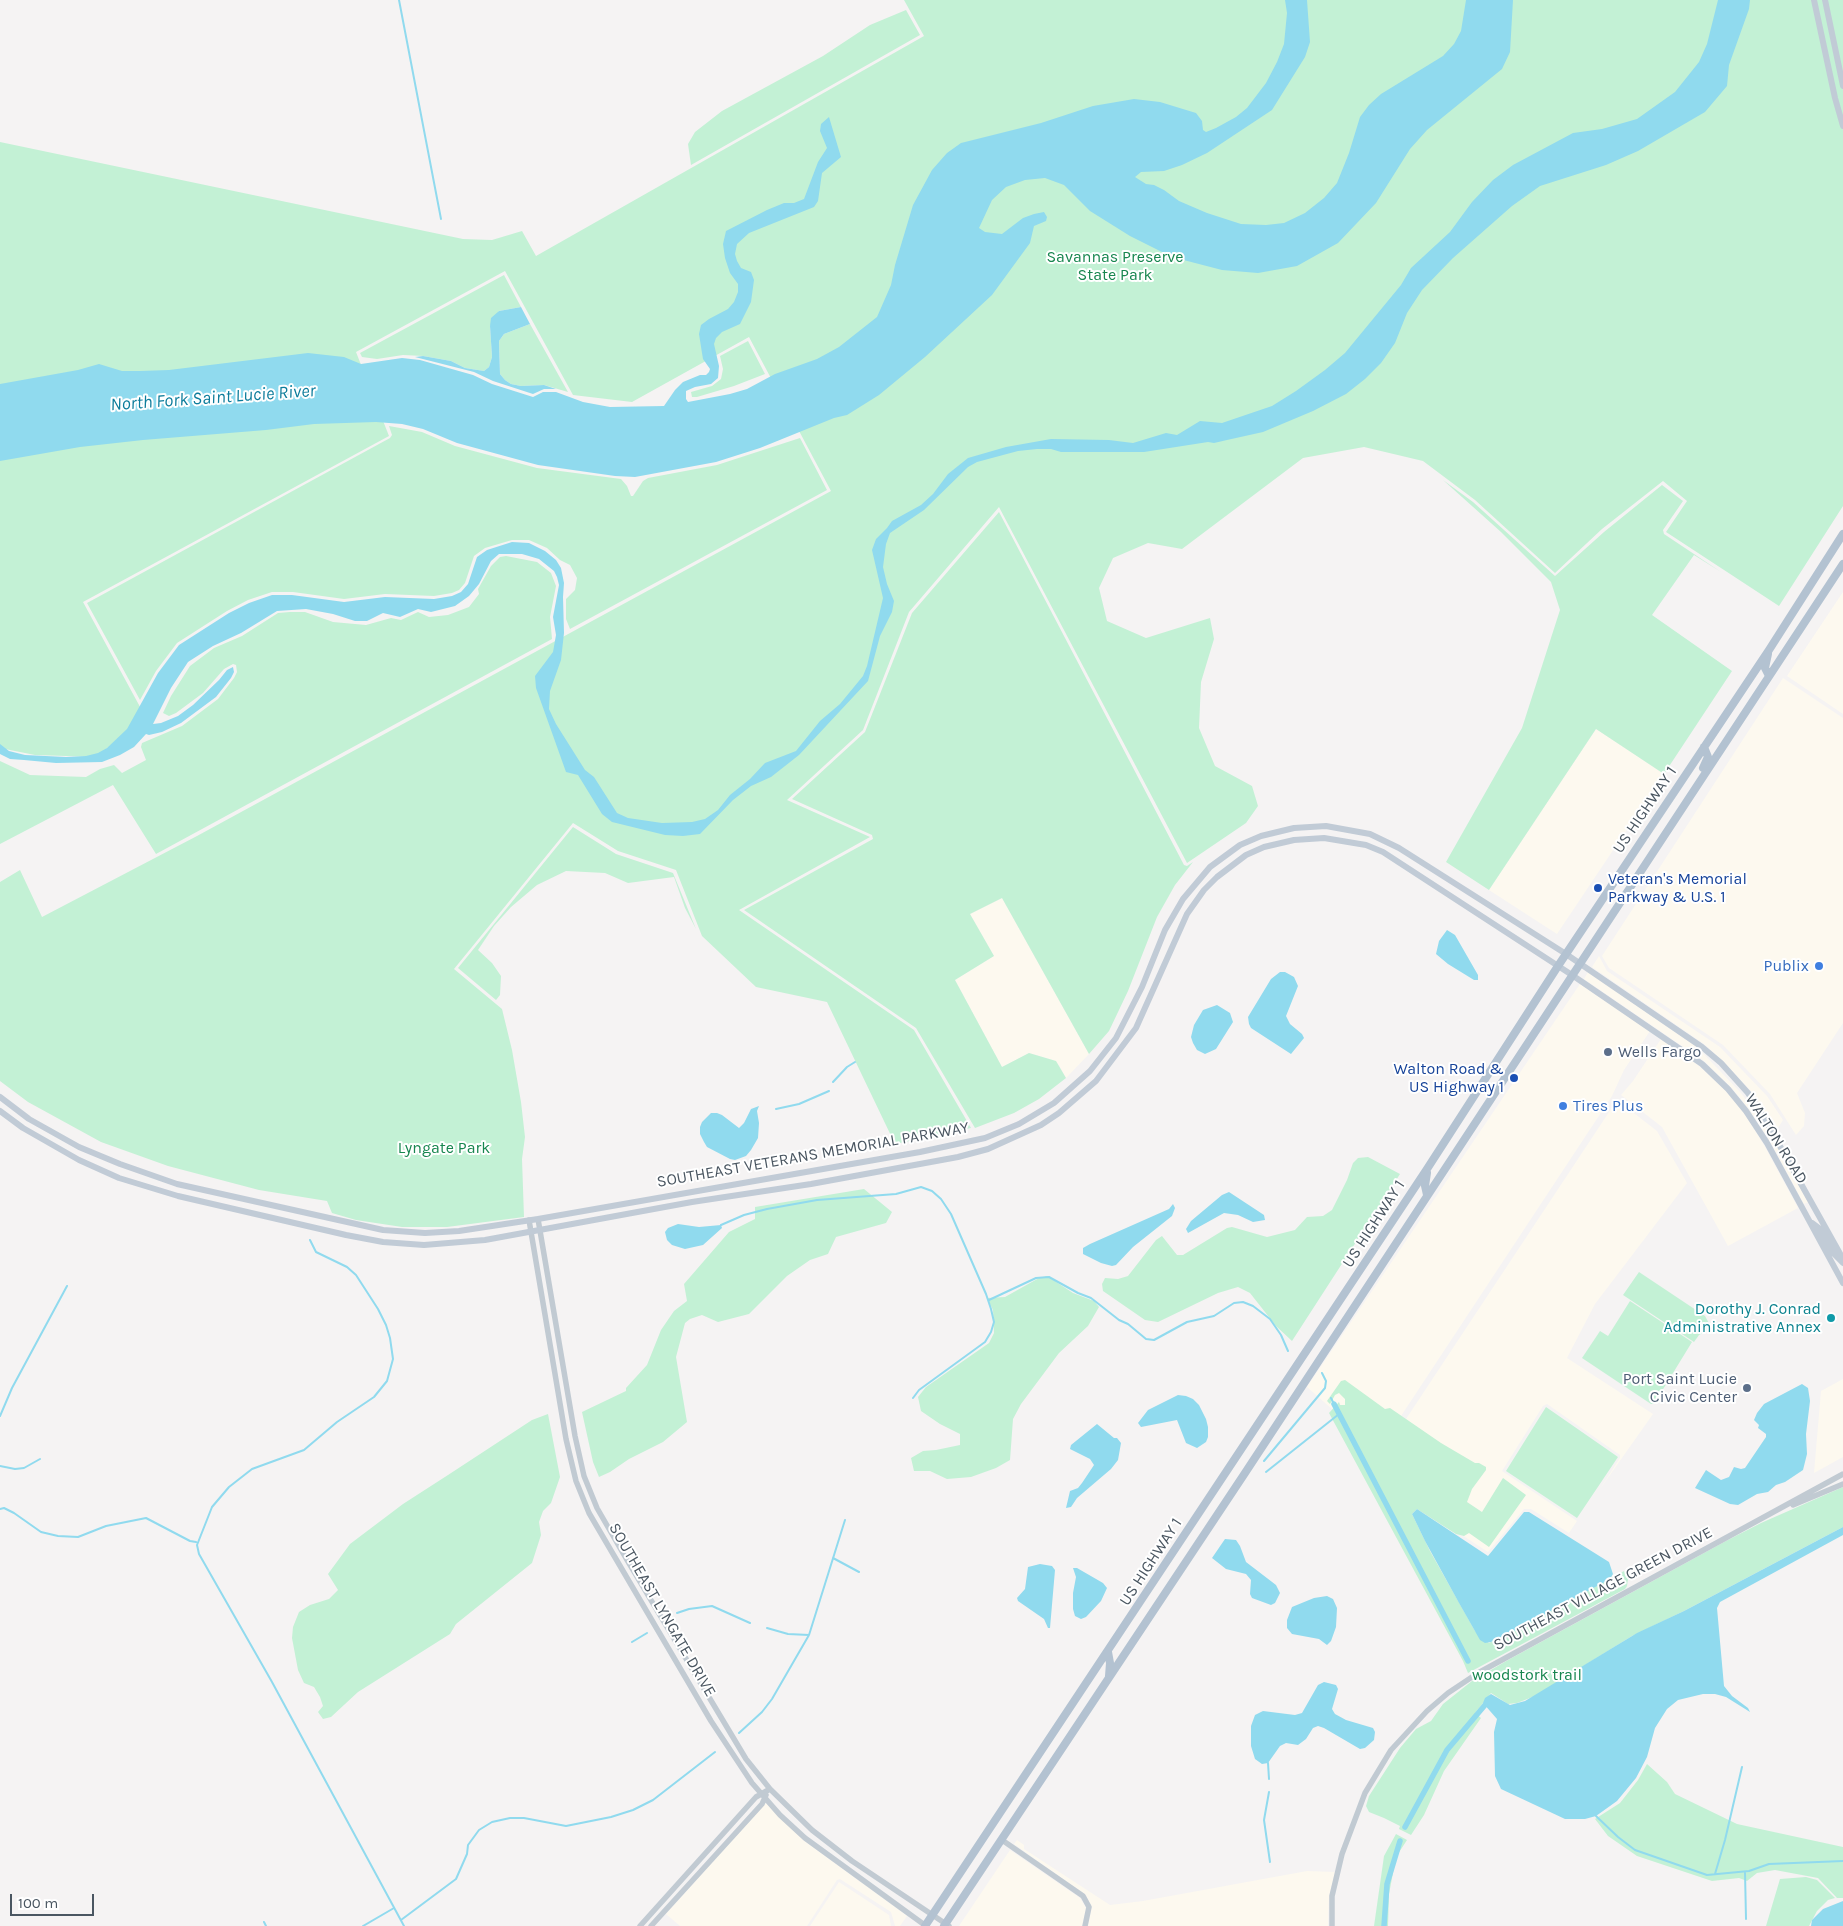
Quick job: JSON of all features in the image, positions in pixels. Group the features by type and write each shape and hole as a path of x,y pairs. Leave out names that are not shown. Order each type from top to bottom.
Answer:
{"main road":[{"path":"1814,0 1835,98 1843,126"},
{"path":"1824,0 1843,86"},
{"name":"US HIGHWAY 1","path":"926,1926 1427,1168 1558,966 1769,650 1843,534"},
{"name":"US HIGHWAY 1","path":"946,1925 1843,564"},
{"path":"1769,650 1765,668 1769,676"},
{"path":"1702,778 1702,770 1708,757 1704,747"},
{"name":"SOUTHEAST VETERANS MEMORIAL PARKWAY","path":"0,1097 29,1119 79,1147 177,1184 383,1230 424,1234 459,1231 538,1219 920,1152 985,1138 1019,1124 1054,1102 1076,1084 1090,1071 1116,1038 1140,994 1166,930 1183,899 1197,881 1210,867 1240,846 1260,836 1278,831 1326,826 1370,834 1399,848 1566,954"},
{"name":"SOUTHEAST VETERANS MEMORIAL PARKWAY","path":"0,1111 23,1128 78,1160 119,1178 178,1196 251,1214 383,1242 424,1245 458,1243 540,1231 692,1202 811,1184 958,1157 988,1149 1041,1125 1089,1088 1136,1028 1187,914 1204,890 1239,860 1279,842 1324,838 1366,845 1383,852 1558,966"},
{"name":"WALTON ROAD","path":"1566,954 1702,1047 1721,1063 1748,1093 1762,1114 1843,1259"},
{"name":"WALTON ROAD","path":"1558,966 1702,1064 1728,1089 1746,1111 1767,1143 1843,1283"},
{"path":"1427,1168 1425,1186 1427,1196"},
{"path":"1809,1220 1820,1229 1834,1254 1843,1263"},
{"path":"1836,1269 1843,1274"},
{"path":"1108,1652 1110,1663 1108,1678"}],"street":[{"name":"SOUTHEAST LYNGATE DRIVE","path":"538,1219 575,1436 584,1476 594,1500 700,1684 746,1759 770,1789 812,1830 852,1861 946,1925"},
{"name":"SOUTHEAST LYNGATE DRIVE","path":"529,1220 566,1439 576,1481 586,1505 739,1766 763,1795 805,1838 926,1926"},
{"name":"SOUTHEAST VILLAGE GREEN DRIVE","path":"1332,1926 1332,1896 1342,1854 1365,1792 1391,1750 1427,1711 1478,1673 1639,1584 1773,1514 1843,1474"},
{"name":"SOUTHEAST VILLAGE GREEN DRIVE","path":"1773,1514 1843,1484"},
{"path":"640,1926 770,1789"},
{"path":"651,1926 762,1804 763,1795"},
{"path":"1002,1840 1083,1896 1089,1907 1085,1926"}],"shaded area":[{"path":"1843,592 1843,714 1787,676"},
{"path":"1783,678 1843,718 1843,1023 1797,1093 1805,1113 1804,1126 1796,1135 1770,1094 1723,1045 1609,968 1602,956"},
{"path":"1596,729 1664,774 1557,934 1489,890"},
{"path":"1002,898 1089,1054 1066,1078 1059,1065 1053,1060 1029,1053 1002,1067 955,980 994,956 970,914"},
{"path":"1599,956 1607,971 1720,1047 1767,1096 1783,1120 1776,1131 1751,1091 1704,1044 1592,967"},
{"path":"1588,972 1698,1048 1741,1093 1768,1129 1808,1202 1804,1204 1770,1141 1749,1109 1731,1087 1704,1061 1584,979"},
{"path":"1580,984 1650,1031 1624,1070 1612,1096 1401,1416 1406,1419 1617,1100 1657,1131 1687,1183 1595,1304 1567,1358 1653,1414 1600,1489 1620,1458 1620,1455 1547,1404 1543,1406 1502,1471 1577,1521 1569,1533 1531,1509 1524,1509 1488,1552 1419,1507 1391,1505 1339,1402 1332,1409 1307,1387"},
{"path":"1661,1039 1699,1066 1726,1091 1744,1113 1764,1145 1798,1208 1728,1246 1662,1127 1621,1095 1633,1081"},
{"path":"1843,1379 1843,1457 1814,1473 1821,1391"},
{"path":"766,1803 803,1840 907,1916 900,1926 895,1926 891,1912 840,1879 837,1880 807,1926 680,1926 666,1914"},
{"path":"1017,1840 1024,1845 1024,1849 1110,1905 1143,1901 1307,1871 1335,1872 1329,1896 1328,1926 1088,1926 1092,1907 1086,1895 1014,1844"},
{"path":"1010,1850 1080,1898 1086,1908 1082,1926 959,1926"},
{"path":"839,1882 889,1915 891,1926 810,1926"}],"green space":[{"name":"Savannas Preserve State Park","path":"904,0 1843,0 1843,506 1779,606 1666,532 1687,501 1663,481 1602,529 1555,573 1475,500 1423,461 1364,447 1303,458 1182,549 1148,543 1113,558 1099,588 1107,621 1146,638 1210,618 1214,639 1201,682 1199,728 1215,766 1252,786 1258,806 1246,823 1187,863 999,507 909,612 863,730 787,800 870,837 739,910 914,1030 971,1128 895,1144 827,1002 756,987 702,936 676,870 618,851 573,823 454,969 502,1009 512,1050 525,1137 522,1159 524,1217 447,1227 402,1227 356,1220 332,1213 327,1201 259,1190 168,1166 101,1142 28,1102 0,1081 0,882 20,870 42,917 197,836 831,491 749,337 632,402 573,395 505,271 356,352 389,436 83,602 145,716 97,757 35,755 0,748 0,142 463,239 492,240 522,231 536,256 924,36"},
{"path":"906,10 920,35 691,165 688,144 695,132 722,111 823,56 870,25"},
{"path":"504,275 521,307 499,311 490,326 492,357 489,367 484,371 465,368 451,361 423,356 403,355 377,359 362,357 360,353"},
{"path":"530,324 568,392 544,385 521,386 511,384 500,374 499,341 504,334"},
{"path":"748,341 765,374 734,386 692,397 691,392 712,386 721,379 723,369 720,356"},
{"path":"389,426 422,432 455,446 537,468 621,479 627,486 631,496 633,496 643,481 648,478 717,465 800,438 827,490 570,629 566,619 566,599 575,590 577,578 570,565 560,560 547,548 529,540 512,540 485,548 474,556 465,583 459,590 452,593 434,596 385,594 344,599 293,592 272,592 248,600 227,611 177,643 156,671 140,700 87,603 390,438 392,435"},
{"path":"1443,480 1473,502 1555,576 1604,532 1662,485 1683,501 1663,530 1664,534 1721,572 1694,555 1652,615 1732,671 1664,774 1596,729 1489,890 1446,862 1522,728 1560,610 1551,582 1501,532"},
{"path":"999,512 1184,865 1187,866 1193,862 1175,885 1157,917 1128,991 1109,1031 1089,1054 1002,898 970,914 994,956 955,980 1002,1067 1029,1053 1056,1061 1066,1078 1039,1099 1014,1113 975,1128 916,1028 744,910 873,839 872,835 792,799 865,732 912,613"},
{"path":"506,556 537,562 551,573 556,586 550,617 552,639 156,854 113,785 0,844 0,761 30,775 86,777 100,769 114,765 122,773 146,760 141,747 142,743 182,726 218,699 234,678 237,672 236,665 233,664 224,669 203,693 176,713 169,716 163,713 171,696 190,666 214,648 242,636 278,613 305,612 333,622 366,625 391,618 401,620 418,612 429,617 448,615 469,607 479,594 478,589 491,566 500,557"},
{"path":"573,827 616,854 673,873 696,929 685,908 674,877 628,883 605,873 566,871 537,885 511,907 494,926 478,950 492,963 501,976 500,995 496,1000 458,968"},
{"path":"1368,1157 1400,1174 1292,1341 1276,1326 1250,1293 1238,1287 1218,1293 1158,1322 1145,1320 1103,1291 1102,1284 1105,1278 1118,1279 1128,1276 1156,1240 1162,1236 1177,1255 1183,1255 1227,1228 1232,1227 1267,1237 1295,1230 1307,1217 1323,1216 1332,1210 1353,1163 1358,1158"},
{"path":"864,1189 892,1212 886,1223 836,1237 828,1254 810,1260 787,1276 749,1314 718,1322 702,1315 685,1323 676,1357 687,1422 663,1442 599,1477 593,1462 582,1412 626,1391 626,1388 647,1365 661,1330 674,1311 687,1301 684,1284 729,1232 755,1219 755,1207"},
{"path":"1639,1272 1705,1316 1711,1327 1710,1329 1699,1335 1694,1342 1623,1295"},
{"path":"1047,1276 1073,1293 1094,1301 1099,1307 1088,1326 1059,1353 1021,1404 1013,1419 1010,1460 996,1468 971,1477 947,1479 930,1471 914,1471 911,1458 923,1451 960,1445 960,1434 940,1424 921,1411 918,1397 926,1387 989,1343 994,1333 993,1310 987,1298 1005,1297 1039,1278"},
{"path":"1630,1301 1692,1342 1654,1404 1651,1404 1582,1358 1600,1331 1608,1336"},
{"path":"1345,1380 1385,1409 1390,1408 1441,1443 1475,1463 1486,1467 1486,1470 1472,1489 1467,1502 1482,1512 1503,1478 1526,1495 1489,1547 1469,1533 1464,1536 1456,1534 1417,1509 1412,1514 1430,1551 1475,1631 1489,1643 1624,1571 1628,1579 1625,1589 1468,1673 1329,1413 1339,1402 1340,1405 1345,1405 1345,1399 1339,1393 1335,1395 1330,1404 1327,1401 1341,1381"},
{"path":"1546,1407 1618,1457 1577,1518 1506,1471"},
{"path":"548,1414 560,1477 551,1503 543,1511 539,1522 541,1535 532,1563 456,1624 450,1634 358,1692 331,1717 323,1719 318,1712 323,1706 320,1697 314,1687 304,1683 298,1670 292,1638 293,1627 299,1612 310,1605 329,1599 338,1590 328,1574 350,1544 403,1504 532,1420"},
{"name":"woodstork trail","path":"1843,1487 1843,1527 1684,1611 1632,1636 1535,1696 1517,1703 1508,1704 1491,1693 1475,1713 1481,1718 1444,1771 1424,1815 1411,1835 1399,1829 1400,1826 1369,1812 1366,1806 1369,1796 1400,1748 1416,1729 1431,1721 1443,1704 1472,1681 1726,1541 1761,1523"},
{"path":"1647,1764 1667,1782 1675,1794 1737,1824 1843,1847 1843,1898 1837,1898 1818,1878 1775,1870 1757,1873 1747,1881 1739,1878 1712,1881 1637,1856 1608,1836 1595,1819 1620,1803 1638,1780"},
{"path":"1396,1834 1407,1840 1396,1857 1389,1894 1388,1926 1374,1926 1384,1856"},
{"path":"1806,1877 1817,1880 1835,1898 1828,1900 1817,1911 1809,1926 1766,1926 1780,1879"}],"water":[{"name":"North Fork Saint Lucie River","path":"1285,0 1307,0 1310,42 1305,57 1272,110 1207,153 1164,171 1141,172 1135,177 1146,184 1154,185 1164,190 1179,201 1207,213 1241,224 1266,225 1284,223 1305,213 1324,198 1337,183 1360,117 1369,105 1381,94 1443,56 1454,44 1461,31 1466,0 1513,0 1510,52 1502,69 1427,130 1410,149 1376,203 1338,243 1297,266 1258,273 1222,270 1172,257 1130,236 1090,211 1064,185 1045,178 1025,180 1006,187 992,200 979,228 985,232 1002,234 1023,218 1044,212 1047,217 1046,221 1034,226 1030,243 992,295 925,357 879,395 847,415 834,418 760,448 716,462 635,477 615,476 538,465 457,443 423,429 402,424 376,422 314,424 266,430 143,440 80,447 0,461 0,384 78,370 99,364 122,371 140,371 169,370 308,353 344,357 361,364 402,358 420,360 473,375 492,384 533,397 543,392 556,392 583,402 610,407 664,406 683,382 700,375 706,375 709,372 710,369 703,359 699,334 701,325 728,309 734,302 738,292 738,284 730,273 725,258 723,244 726,231 784,203 794,203 804,199 818,162 827,148 820,131 821,124 829,117 841,157 822,173 818,201 814,207 749,233 737,244 735,254 737,261 741,268 751,272 754,280 751,302 740,324 722,332 716,338 714,344 719,366 718,378 711,384 686,391 686,399 688,402 747,389 775,374 817,359 839,347 877,317 891,285 913,205 932,170 947,153 961,143 1041,123 1093,106 1134,99 1160,102 1196,113 1202,121 1203,130 1206,132 1216,128 1236,117 1247,108 1266,83 1284,44 1287,13"},
{"path":"1718,0 1750,0 1749,9 1729,65 1727,86 1705,112 1638,151 1606,165 1540,186 1512,206 1453,258 1422,290 1407,313 1395,343 1381,363 1346,394 1313,411 1263,432 1214,443 1208,442 1144,452 1061,452 1051,449 1037,449 1018,451 977,462 968,467 924,510 890,533 886,544 883,567 894,601 892,612 880,636 868,681 799,755 771,777 751,786 733,800 700,834 683,836 665,835 612,822 602,814 578,775 566,772 536,688 535,676 553,652 556,635 553,617 559,585 554,571 539,559 522,554 499,554 491,561 479,584 469,596 455,606 431,612 418,609 400,617 383,613 367,621 355,621 333,614 306,609 277,611 188,662 171,688 153,724 178,716 193,705 227,670 233,667 234,672 231,678 216,697 181,723 162,732 146,734 134,747 102,762 56,763 10,759 0,754 0,744 9,751 25,755 66,757 86,756 107,748 127,729 158,673 179,645 229,613 249,603 272,595 292,595 344,602 385,597 434,599 452,596 461,592 468,584 477,557 487,550 512,542 529,543 545,551 556,560 561,568 564,583 564,633 561,660 550,691 549,709 556,724 585,770 594,777 617,813 628,818 662,823 692,822 705,819 718,810 730,795 750,779 765,763 796,751 820,721 840,704 863,676 883,598 872,550 876,539 892,521 921,505 933,494 948,474 968,458 1006,447 1051,439 1109,440 1133,443 1166,433 1177,435 1200,421 1222,423 1272,406 1325,370 1345,353 1401,285 1411,268 1450,232 1472,202 1493,180 1513,165 1573,133 1602,129 1637,119 1675,92 1699,62 1707,44"},
{"path":"521,307 530,324 504,334 499,341 500,374 511,384 521,386 544,385 556,389 544,389 533,394 493,381 474,372 415,357 423,356 451,361 465,368 484,371 489,367 492,357 491,318 499,311"},
{"path":"1447,930 1455,935 1478,975 1478,980 1474,980 1448,964 1436,954 1439,941"},
{"path":"1280,972 1285,972 1294,977 1298,986 1286,1016 1290,1024 1304,1038 1291,1054 1251,1028 1248,1017 1271,979"},
{"path":"1217,1005 1230,1013 1233,1022 1216,1049 1205,1054 1197,1050 1191,1037 1194,1025 1203,1010"},
{"path":"759,1106 757,1111 759,1123 758,1138 746,1156 735,1160 730,1159 707,1147 700,1134 700,1127 702,1122 711,1113 722,1115 739,1128 744,1123 751,1109"},
{"path":"1229,1192 1264,1215 1265,1220 1253,1222 1238,1215 1224,1213 1188,1233 1186,1229 1191,1221 1222,1195"},
{"path":"1173,1204 1175,1208 1172,1216 1133,1247 1116,1265 1112,1266 1101,1263 1083,1254 1083,1248 1090,1244 1169,1209"},
{"path":"678,1224 699,1227 721,1225 722,1228 703,1245 685,1249 672,1245 667,1240 665,1232 668,1228"},
{"path":"1802,1384 1808,1388 1810,1401 1806,1434 1807,1454 1803,1470 1785,1482 1776,1485 1768,1492 1757,1494 1738,1505 1730,1504 1695,1488 1706,1470 1721,1480 1729,1477 1734,1467 1745,1468 1766,1437 1766,1434 1758,1428 1759,1425 1754,1420 1757,1413 1764,1404"},
{"path":"1178,1395 1193,1399 1199,1405 1206,1419 1208,1437 1206,1442 1197,1448 1186,1443 1177,1420 1141,1427 1138,1423 1148,1410"},
{"path":"1097,1424 1121,1443 1118,1460 1111,1469 1077,1498 1071,1507 1066,1508 1070,1491 1078,1488 1094,1465 1090,1459 1070,1449 1071,1445"},
{"path":"1417,1509 1488,1556 1524,1512 1529,1512 1609,1562 1613,1574 1610,1579 1524,1626 1485,1643 1480,1640 1425,1541 1412,1514"},
{"path":"1843,1527 1843,1535 1720,1602 1717,1608 1724,1686 1750,1712 1726,1697 1715,1694 1703,1694 1678,1700 1667,1709 1655,1728 1647,1757 1636,1778 1617,1801 1596,1816 1585,1819 1565,1819 1501,1789 1495,1776 1494,1732 1497,1719 1483,1703 1485,1698 1491,1694 1510,1705 1525,1701 1637,1633 1684,1611"},
{"path":"1225,1539 1236,1540 1246,1562 1276,1585 1280,1593 1275,1603 1271,1605 1252,1598 1250,1594 1251,1580 1246,1574 1226,1569 1212,1558"},
{"path":"1040,1564 1052,1566 1055,1570 1050,1628 1048,1628 1044,1619 1018,1601 1017,1598 1025,1589 1028,1567"},
{"path":"1073,1568 1077,1568 1103,1583 1107,1588 1101,1601 1086,1617 1081,1619 1075,1616 1073,1609 1076,1577"},
{"path":"1327,1596 1333,1599 1337,1608 1336,1627 1331,1641 1327,1645 1319,1639 1292,1634 1287,1628 1287,1620 1292,1607 1314,1598"},
{"path":"1324,1682 1336,1685 1338,1689 1332,1709 1335,1714 1346,1720 1373,1728 1375,1732 1374,1740 1365,1748 1360,1749 1318,1726 1313,1728 1306,1739 1298,1745 1286,1743 1280,1746 1268,1763 1262,1764 1255,1759 1251,1746 1251,1726 1255,1715 1263,1711 1295,1715 1302,1713 1318,1685"},
{"path":"1843,1901 1843,1926 1811,1926 1812,1920 1823,1909"}],"waterway":[{"path":"399,0 441,219"},
{"path":"833,1082 847,1067 855,1062"},
{"path":"776,1109 799,1104 829,1091"},
{"path":"721,1225 744,1215 767,1209 817,1200 896,1194 921,1187 932,1191 941,1199 951,1214 986,1294 994,1322 985,1342 919,1390 913,1398"},
{"path":"310,1240 316,1252 347,1267 356,1275 378,1309 390,1338 393,1359 387,1381 374,1397 337,1422 304,1450 252,1469 229,1487 212,1507 197,1545 199,1554 272,1682 404,1926"},
{"path":"989,1300 1036,1278 1049,1277 1091,1298 1146,1339 1154,1340 1187,1322 1214,1316 1234,1303 1243,1302 1253,1306 1270,1319 1281,1335 1288,1351"},
{"path":"0,1416 12,1388 67,1286"},
{"path":"1264,1461 1325,1388 1326,1381 1322,1373"},
{"path":"1331,1398 1334,1404"},
{"path":"1334,1404 1468,1661"},
{"path":"1266,1472 1339,1414"},
{"path":"0,1466 15,1469 24,1468 40,1459"},
{"path":"0,1509 4,1508 14,1513 41,1532 58,1536 78,1537 106,1526 146,1518 190,1541 196,1542"},
{"path":"739,1733 762,1712 772,1699 809,1635 845,1520"},
{"path":"833,1558 859,1572"},
{"path":"677,1613 689,1609 712,1606 750,1623"},
{"path":"767,1628 788,1634 809,1635"},
{"path":"632,1642 647,1633"},
{"path":"1405,1827 1447,1750 1485,1705"},
{"path":"401,1920 456,1879 467,1854 468,1845 479,1830 492,1822 510,1818 524,1818 566,1826 611,1817 633,1810 653,1800 715,1752"},
{"path":"1268,1763 1269,1779"},
{"path":"1715,1874 1742,1767"},
{"path":"1269,1792 1264,1820 1270,1862"},
{"path":"1596,1816 1635,1850 1707,1875 1749,1871 1769,1864 1843,1861"},
{"path":"1384,1926 1387,1884 1400,1841"},
{"path":"1745,1872 1746,1919"},
{"path":"363,1926 394,1908"},
{"path":"264,1922 266,1926"}],"place":[{"name":"Veteran's Memorial Parkway & U.S. 1","path":"1598,888"},
{"name":"Publix","path":"1819,966"},
{"name":"Wells Fargo","path":"1608,1052"},
{"name":"Walton Road & US Highway 1","path":"1514,1078"},
{"name":"Tires Plus","path":"1563,1106"},
{"name":"Dorothy J. Conrad Administrative Annex","path":"1831,1318"},
{"name":"Port Saint Lucie Civic Center","path":"1747,1388"}],"park label":[{"name":"Lyngate Park","path":"444,1148"}]}
